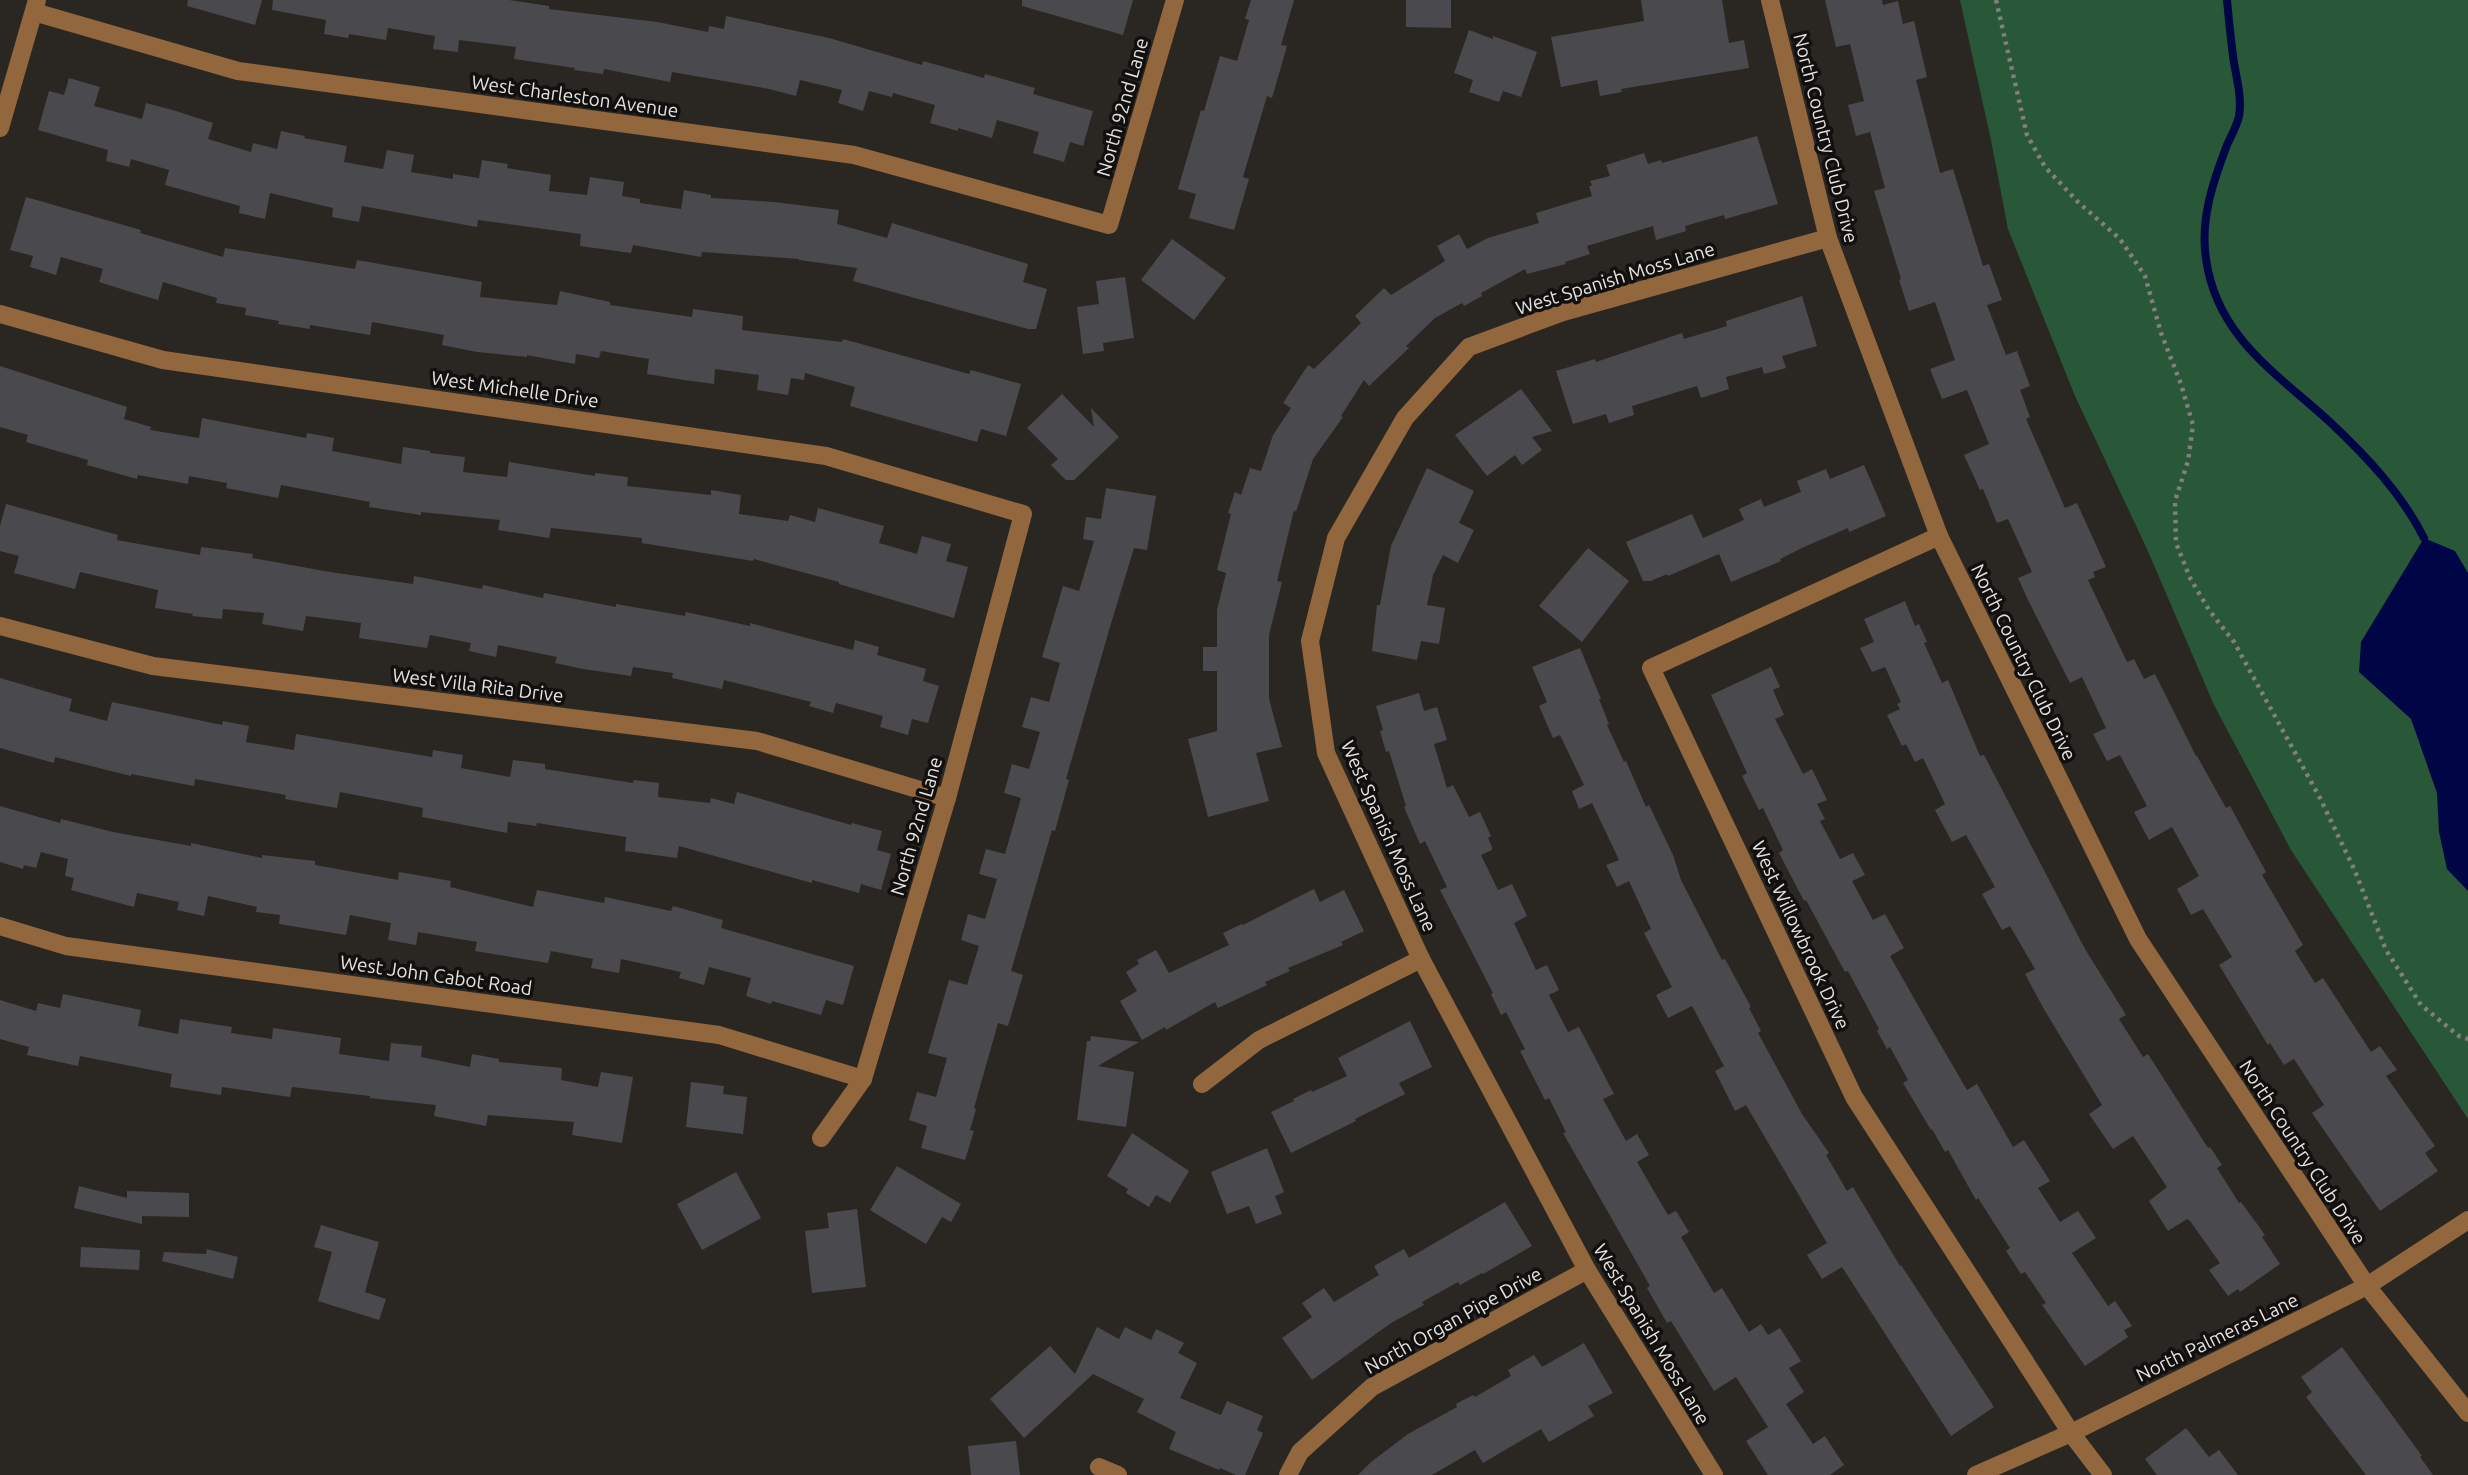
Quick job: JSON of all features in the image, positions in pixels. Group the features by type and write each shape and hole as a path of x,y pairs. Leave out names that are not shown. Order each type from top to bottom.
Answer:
{"street":[{"name":"North 92nd Lane","path":"1109,225 1175,0"},
{"name":"North Country Club Drive","path":"1770,0 1828,238 1939,537 2138,939 2367,1286 2468,1413"},
{"name":"West Charleston Avenue","path":"36,6 238,71 854,155 1109,225"},
{"path":"0,128 36,6"},
{"name":"West Spanish Moss Lane","path":"1714,1475 1587,1270 1421,959 1326,753 1310,641 1335,538 1405,418 1469,347 1563,312 1828,238"},
{"name":"West Michelle Drive","path":"0,314 163,360 826,456 1023,513"},
{"name":"North 92nd Lane","path":"821,1138 863,1079 947,798 1023,513"},
{"name":"West Willowbrook Drive","path":"1939,537 1651,668 1854,1097 2071,1433 2103,1475"},
{"name":"West Villa Rita Drive","path":"0,626 153,666 757,741 947,798"},
{"name":"West John Cabot Road","path":"0,926 66,946 719,1035 863,1079"},
{"path":"1202,1084 1259,1040 1421,959"},
{"name":"North Palmeras Lane","path":"1976,1475 2071,1433 2367,1286 2468,1220"},
{"name":"North Organ Pipe Drive","path":"1288,1475 1300,1452 1372,1387 1587,1270"},
{"path":"1099,1467 1118,1475"}],"path":[{"path":"1996,0 2027,135 2045,167 2078,202 2120,239 2144,276 2161,333 2181,384 2193,425 2188,461 2175,501 2176,543 2190,578 2209,610 2234,642 2320,798 2355,872 2386,950 2421,1004 2459,1036 2468,1039"}],"green space":[{"path":"1960,0 2468,0 2468,1119 2291,850 2214,705 2147,549 2075,396 2008,229"}],"shaded area":[{"path":"2424,538 2455,551 2468,573 2468,891 2447,869 2439,832 2437,793 2411,719 2359,672 2361,642"}],"building":[{"path":"188,0 262,0 255,25 187,6"},
{"path":"273,0 509,0 549,6 549,9 657,22 708,32 709,26 724,29 726,16 829,38 922,65 923,61 984,78 985,74 1035,88 1033,94 1093,111 1083,146 1070,142 1064,162 1033,153 1039,132 997,120 992,138 958,128 958,131 930,123 935,105 893,93 892,97 869,91 863,111 838,103 842,90 800,80 796,96 672,72 670,82 604,69 603,74 574,70 575,68 514,59 516,47 459,40 458,52 433,49 435,36 388,28 386,40 349,34 348,38 324,34 326,20 272,10"},
{"path":"1022,0 1133,0 1123,35 1022,6"},
{"path":"1251,0 1294,0 1281,45 1287,46 1272,98 1267,96 1243,177 1249,179 1234,230 1189,218 1196,194 1178,189 1220,56 1237,61 1249,20 1245,19"},
{"path":"1406,0 1451,0 1451,28 1406,27"},
{"path":"1641,0 1722,0 1729,43 1744,40 1749,68 1621,89 1622,92 1600,96 1597,80 1561,87 1551,37 1644,21"},
{"path":"1825,0 1882,0 1883,5 1898,1 1903,24 1914,21 1927,77 1916,80 1940,173 1953,169 1983,266 1989,264 2002,300 1987,305 2006,355 2017,351 2030,386 2020,390 2030,417 2026,419 2065,508 2077,503 2106,567 2093,572 2095,577 2088,580 2127,662 2134,659 2144,679 2155,674 2196,756 2226,808 2230,806 2266,872 2262,875 2303,945 2295,951 2315,983 2323,978 2371,1052 2380,1046 2397,1070 2386,1076 2435,1146 2425,1153 2438,1171 2380,1211 2312,1113 2324,1105 2294,1059 2284,1065 2270,1043 2268,1045 2219,965 2232,957 2203,909 2191,915 2177,889 2199,876 2172,827 2149,840 2134,812 2147,806 2120,755 2107,761 2093,734 2106,728 2082,677 2070,683 2028,600 2018,578 2032,572 2008,519 1997,523 1983,489 1980,490 1964,455 1989,444 1967,390 1942,399 1930,369 1955,360 1935,302 1909,311 1874,191 1885,188 1870,132 1856,136 1848,105 1864,101 1850,44 1836,47"},
{"path":"1469,30 1537,52 1521,97 1503,91 1499,102 1469,92 1473,80 1454,73"},
{"path":"69,78 100,87 94,106 142,119 146,103 176,111 213,123 208,139 251,152 253,143 277,149 281,131 347,146 344,162 383,169 387,150 414,155 411,172 453,179 453,174 479,178 482,160 508,164 507,168 551,175 549,191 587,195 590,177 624,182 622,196 640,199 640,203 681,209 684,190 711,195 711,198 839,210 837,224 887,238 892,223 1028,264 1023,282 1047,289 1036,329 1028,329 853,281 857,268 799,259 702,252 701,257 633,245 631,253 580,246 581,234 478,220 477,227 362,206 359,222 332,217 333,208 270,193 265,219 239,213 240,206 165,185 169,170 131,159 129,167 106,161 108,150 38,130 49,91 64,95"},
{"path":"1757,136 1778,204 1725,219 1724,215 1685,226 1686,231 1656,240 1653,226 1587,246 1590,254 1565,262 1566,264 1527,274 1525,269 1481,293 1482,296 1464,306 1462,303 1435,318 1406,346 1409,348 1369,386 1364,380 1341,416 1343,417 1313,459 1296,512 1294,510 1277,581 1282,582 1269,635 1269,699 1282,747 1256,753 1269,801 1208,817 1188,739 1217,731 1217,671 1203,671 1203,647 1217,647 1217,610 1226,573 1217,570 1231,514 1228,513 1235,492 1241,495 1250,468 1261,471 1273,435 1291,408 1283,403 1308,365 1314,369 1361,323 1355,316 1384,288 1391,295 1445,261 1437,246 1459,234 1467,249 1488,238 1539,223 1536,213 1592,196 1590,181 1610,176 1606,165 1644,153 1648,164 1661,160 1662,163"},
{"path":"26,197 223,257 225,248 355,269 357,260 482,282 480,297 557,305 560,291 610,302 610,305 692,317 693,309 743,316 742,330 842,342 843,339 969,374 971,370 1021,384 1006,436 981,429 977,442 850,406 855,387 805,373 804,380 791,378 788,395 757,390 759,375 715,369 714,384 684,380 647,374 649,359 601,351 599,358 576,354 575,364 527,355 477,352 442,345 444,335 372,322 370,335 310,325 310,329 278,324 279,321 245,315 246,308 216,303 217,298 163,282 158,300 134,293 99,282 103,269 61,257 56,275 30,267 33,256 10,250"},
{"path":"1172,239 1226,278 1194,320 1141,280"},
{"path":"1125,277 1134,338 1103,343 1104,351 1083,354 1077,307 1099,304 1096,281"},
{"path":"1802,296 1817,346 1782,356 1786,368 1764,374 1762,367 1726,377 1729,389 1701,398 1697,386 1632,406 1634,415 1609,423 1606,414 1573,424 1556,371 1595,359 1596,362 1682,333 1684,339 1727,326 1726,321"},
{"path":"0,366 127,407 124,419 151,427 150,430 199,438 202,418 306,438 307,433 334,438 332,451 401,464 403,447 465,457 463,472 507,477 509,462 595,476 595,473 628,477 627,486 711,495 711,490 741,495 739,514 788,521 790,515 815,522 818,508 884,526 879,543 917,554 922,536 951,544 946,561 968,567 954,618 754,559 753,561 642,543 642,538 551,528 549,538 498,530 500,520 421,512 421,515 369,507 370,502 281,485 278,498 226,488 227,483 189,476 188,484 138,475 137,479 87,465 88,460 26,442 28,435 0,427"},
{"path":"1521,389 1552,431 1532,437 1542,450 1522,465 1515,455 1487,476 1455,435"},
{"path":"1062,394 1094,427 1091,408 1119,437 1074,480 1066,480 1051,465 1058,459 1027,428"},
{"path":"1864,465 1886,516 1849,532 1848,528 1731,582 1719,554 1668,576 1667,574 1651,581 1643,581 1626,542 1692,514 1703,538 1744,520 1739,509 1761,499 1764,507 1801,492 1797,481 1826,469 1830,479"},
{"path":"1427,468 1474,491 1459,523 1474,530 1458,563 1443,555 1433,575 1427,605 1445,608 1439,644 1421,641 1417,660 1372,651 1377,605 1380,605 1391,546"},
{"path":"1106,488 1156,496 1147,550 1134,548 1110,627 1066,779 1069,780 1055,831 1052,830 1011,971 1023,975 1008,1026 998,1023 974,1108 976,1109 970,1130 974,1131 965,1160 921,1148 927,1126 909,1120 917,1092 936,1097 947,1058 928,1053 949,980 967,985 979,946 961,940 968,914 985,919 997,879 979,874 986,849 1005,854 1021,798 1004,793 1012,764 1029,769 1040,732 1022,727 1031,697 1049,702 1060,663 1042,657 1063,586 1079,591 1094,541 1083,539 1086,517 1101,519"},
{"path":"6,504 118,535 117,540 200,555 201,547 253,554 252,558 330,572 413,584 414,576 482,589 483,585 543,598 544,593 616,607 616,604 685,616 686,612 750,626 750,623 853,650 855,640 879,647 877,655 926,669 923,681 939,686 928,723 912,719 908,735 880,727 883,716 836,703 833,713 809,706 811,702 724,680 722,689 672,678 673,673 633,667 631,676 583,669 555,663 557,657 498,645 496,657 469,651 471,643 430,635 427,648 359,638 361,623 306,616 303,631 262,624 264,613 223,609 222,619 192,616 193,614 155,608 158,590 80,572 75,589 14,573 19,556 0,551 0,526"},
{"path":"1588,548 1629,581 1582,642 1539,606"},
{"path":"1905,601 1915,626 1919,624 1927,642 1924,643 1942,683 1948,680 1980,756 1984,755 2085,949 2126,1015 2119,1019 2143,1057 2148,1054 2208,1148 2210,1147 2222,1165 2217,1168 2239,1203 2241,1202 2265,1235 2262,1237 2280,1264 2240,1292 2238,1289 2228,1296 2209,1270 2220,1263 2190,1221 2187,1219 2168,1231 2149,1201 2167,1187 2133,1136 2113,1149 2089,1114 2102,1105 2025,974 2035,969 2010,926 2002,930 1982,894 1995,887 1966,835 1952,842 1935,810 1945,804 1923,758 1915,762 1906,744 1902,746 1887,715 1900,709 1897,704 1901,702 1885,667 1872,672 1860,648 1874,642 1864,619"},
{"path":"1580,648 1601,699 1609,724 1607,725 1624,762 1626,761 1646,807 1649,805 1673,855 1681,880 1722,960 1725,959 1751,1007 1749,1008 1761,1031 1758,1033 1802,1114 1829,1153 1826,1155 1847,1191 1853,1187 1900,1266 1994,1407 1951,1436 1842,1267 1822,1279 1807,1255 1827,1243 1746,1105 1735,1111 1715,1071 1724,1066 1692,1006 1668,1018 1656,995 1672,987 1644,933 1651,929 1629,881 1617,887 1606,865 1619,860 1592,803 1579,809 1572,791 1584,785 1560,735 1553,738 1539,706 1547,702 1532,667"},
{"path":"1771,667 1780,687 1773,690 1784,715 1775,719 1803,774 1812,769 1827,800 1817,804 1825,819 1820,821 1840,859 1853,853 1865,875 1852,881 1873,920 1885,914 1904,948 1890,956 1932,1030 1967,1090 1977,1084 2013,1147 2024,1140 2050,1181 2038,1188 2060,1222 2078,1211 2096,1238 2072,1253 2108,1306 2115,1301 2132,1326 2124,1330 2128,1337 2085,1366 2042,1305 2046,1303 2025,1272 2021,1274 2006,1251 2010,1248 1978,1198 1976,1200 1948,1150 1945,1152 1903,1083 1908,1080 1890,1047 1887,1049 1877,1031 1879,1029 1848,971 1845,972 1806,900 1804,901 1779,853 1783,850 1763,808 1759,810 1742,776 1747,773 1711,695"},
{"path":"0,678 72,699 69,711 107,721 112,702 222,725 223,721 249,726 246,742 294,750 296,734 432,757 433,750 463,755 461,768 510,777 513,760 545,764 545,769 633,783 634,780 659,783 658,797 710,803 711,798 734,804 737,792 851,825 852,823 882,831 877,850 891,854 881,890 861,884 859,893 812,880 812,883 679,846 677,858 625,851 626,837 537,823 536,826 508,822 507,833 422,817 423,808 340,792 337,808 285,799 286,795 195,779 194,786 131,776 55,757 54,763 0,748"},
{"path":"1419,693 1424,711 1437,707 1447,740 1434,744 1447,788 1453,785 1469,817 1480,812 1491,836 1488,838 1492,847 1492,850 1481,855 1498,890 1512,884 1527,916 1514,923 1536,970 1547,965 1559,990 1549,995 1568,1032 1579,1027 1614,1094 1603,1099 1626,1141 1637,1134 1649,1155 1637,1162 1668,1215 1676,1211 1689,1232 1681,1237 1714,1293 1722,1288 1749,1332 1761,1324 1768,1335 1780,1328 1801,1361 1789,1368 1804,1392 1786,1404 1813,1444 1825,1436 1844,1465 1830,1475 1768,1475 1746,1441 1768,1427 1736,1377 1714,1391 1671,1321 1667,1323 1647,1288 1650,1286 1563,1133 1566,1132 1549,1098 1545,1100 1520,1051 1525,1049 1506,1012 1501,1015 1491,994 1493,993 1440,890 1447,887 1425,841 1420,844 1404,807 1406,806 1389,751 1386,752 1376,706"},
{"path":"0,806 60,823 61,819 113,832 191,846 191,843 262,858 262,855 315,861 315,865 398,880 399,872 451,881 450,887 533,907 537,890 604,903 605,897 671,911 673,906 723,920 721,928 854,966 843,1005 826,1000 821,1015 746,996 751,978 709,967 704,985 679,978 681,972 621,959 619,973 591,968 593,959 551,951 548,963 475,951 477,942 418,932 416,945 388,940 391,923 350,915 346,935 279,924 280,915 256,912 257,907 208,896 204,916 177,910 179,902 137,893 134,907 71,890 74,878 65,876 68,859 41,852 36,868 24,865 23,869 0,862"},
{"path":"1314,889 1320,902 1344,890 1364,931 1341,942 1343,945 1288,968 1290,971 1265,982 1267,985 1218,1008 1215,1002 1166,1030 1165,1027 1142,1040 1120,1001 1137,991 1126,972 1139,964 1137,960 1156,950 1169,973 1229,945 1223,933"},
{"path":"63,994 141,1010 138,1026 178,1034 180,1019 232,1027 231,1033 272,1039 273,1028 341,1038 339,1054 389,1061 391,1043 422,1046 421,1057 470,1067 472,1054 499,1059 499,1062 562,1068 561,1080 598,1087 601,1072 633,1077 622,1143 572,1135 574,1122 488,1115 486,1126 434,1116 436,1105 370,1096 292,1087 290,1097 222,1087 221,1095 170,1087 172,1074 80,1056 78,1066 27,1055 29,1047 0,1039 0,1000 36,1011 38,1003 60,1008"},
{"path":"1410,1021 1432,1067 1399,1083 1405,1094 1291,1153 1271,1112 1311,1090 1312,1092 1347,1076 1338,1058"},
{"path":"1091,1036 1139,1042 1098,1066 1134,1072 1126,1127 1077,1120 1087,1041 1090,1041"},
{"path":"691,1082 724,1086 723,1094 747,1097 743,1134 686,1127"},
{"path":"1132,1133 1189,1171 1170,1203 1156,1195 1149,1207 1126,1193 1128,1189 1107,1176"},
{"path":"1267,1148 1284,1192 1275,1196 1282,1214 1256,1224 1249,1206 1227,1214 1211,1172"},
{"path":"897,1166 961,1204 951,1222 942,1217 926,1244 870,1210"},
{"path":"736,1172 761,1218 702,1250 677,1204"},
{"path":"79,1186 127,1198 127,1191 189,1193 189,1217 142,1216 142,1224 74,1208"},
{"path":"1505,1202 1532,1246 1483,1274 1460,1285 1458,1282 1422,1302 1424,1305 1391,1323 1312,1380 1282,1338 1312,1317 1302,1303 1324,1288 1334,1302 1379,1275 1374,1266 1404,1249 1409,1258"},
{"path":"857,1209 866,1287 812,1293 805,1231 829,1228 827,1213"},
{"path":"321,1225 379,1242 365,1292 386,1299 379,1320 318,1301 332,1252 314,1247"},
{"path":"81,1247 140,1250 139,1270 80,1267"},
{"path":"207,1249 238,1257 233,1279 162,1261 164,1252 206,1254"},
{"path":"1097,1327 1119,1339 1125,1327 1151,1340 1156,1329 1184,1343 1178,1353 1197,1363 1180,1398 1221,1415 1227,1401 1263,1416 1257,1430 1263,1433 1245,1475 1236,1475 1220,1468 1219,1470 1169,1449 1176,1432 1137,1412 1144,1399 1093,1374 1024,1438 990,1399 1050,1346 1075,1374"},
{"path":"1584,1343 1613,1393 1588,1406 1594,1416 1549,1442 1541,1429 1483,1463 1475,1450 1432,1475 1358,1475 1408,1434 1457,1407 1456,1404 1473,1395 1475,1397 1511,1376 1508,1370 1534,1355 1542,1367"},
{"path":"2342,1347 2433,1475 2366,1475 2306,1397 2312,1392 2301,1377"},
{"path":"2186,1428 2209,1457 2219,1450 2238,1475 2157,1475 2145,1459"},
{"path":"1016,1441 1020,1475 971,1475 968,1446"}],"waterway":[{"path":"2227,0 2240,110 2217,173 2206,215 2206,259 2212,287 2236,333 2271,370 2331,423 2370,463 2405,506 2424,538"}]}
